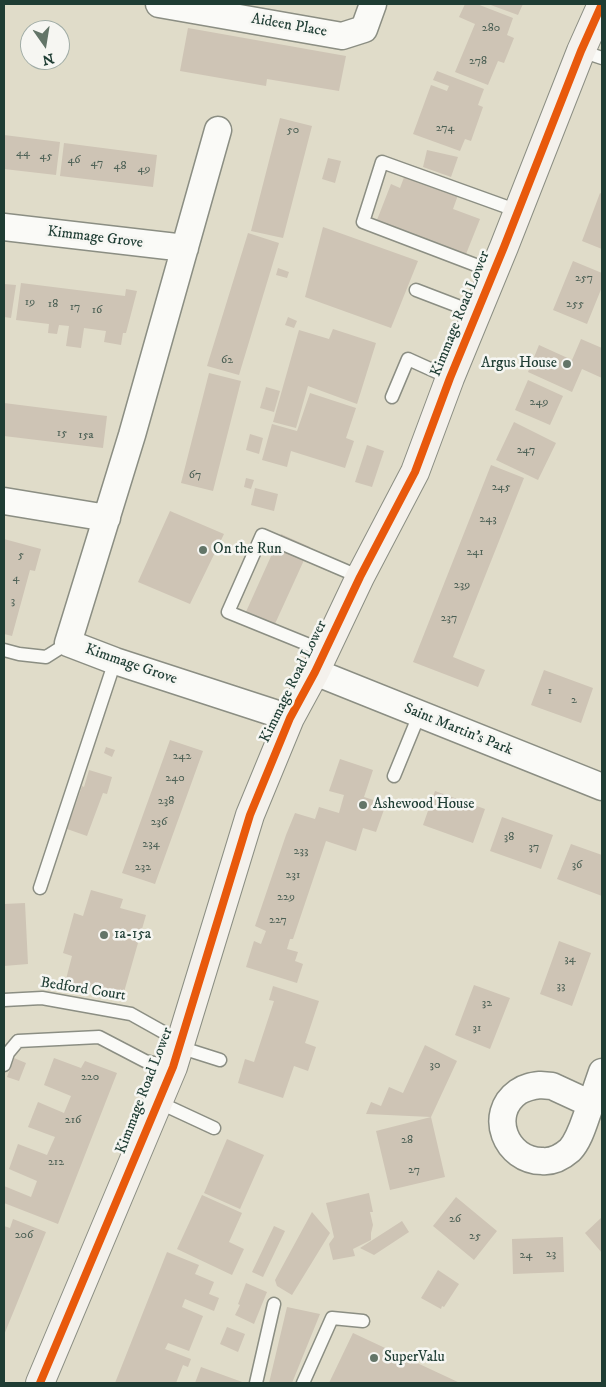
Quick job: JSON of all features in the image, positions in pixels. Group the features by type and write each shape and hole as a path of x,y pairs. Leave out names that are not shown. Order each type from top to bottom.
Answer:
{"main road":[{"name":"Kimmage Road Lower","path":"40,1383 158,1102 177,1052 250,816 290,718 415,472 450,378 518,211 592,54 602,4"}],"street":[{"name":"Aideen Place","path":"158,4 342,36 364,29 373,4"},
{"name":"Kimmage Grove","path":"218,130 186,248 107,518 68,643 115,661 290,718"},
{"name":"Kimmage Grove","path":"4,227 186,248"},
{"path":"4,501 107,518"},
{"name":"Saint Martin's Park","path":"319,662 419,715 602,787"},
{"path":"591,1104 602,1072"}],"lane":[{"path":"494,272 363,222 382,162 518,211"},
{"path":"416,290 476,313"},
{"path":"392,397 408,359 450,378"},
{"path":"319,662 228,612 262,535 360,577"},
{"path":"4,650 46,657 68,643"},
{"path":"40,888 115,661"},
{"path":"394,776 419,715"},
{"name":"Bedford Court","path":"4,1000 42,998 131,1014 177,1052"},
{"path":"4,1065 8,1053 18,1041 99,1037 145,1061 177,1052 220,1060"},
{"path":"158,1102 214,1128"},
{"path":"256,1383 274,1304"},
{"path":"303,1383 332,1318 363,1321"}],"building":[{"path":"465,4 477,4 513,18 507,35 514,38 504,63 498,61 488,85 455,72 475,24 459,17"},
{"path":"488,4 523,4 518,15"},
{"path":"188,28 346,56 339,91 267,79 266,86 180,71"},
{"path":"437,71 484,89 478,105 483,107 471,141 465,139 460,151 413,134 431,85 447,91 449,86 433,80"},
{"path":"280,118 312,126 283,238 251,231"},
{"path":"4,135 60,142 56,175 4,169"},
{"path":"64,143 157,155 153,187 60,176"},
{"path":"427,150 458,157 451,177 423,167"},
{"path":"328,158 341,161 335,183 322,179"},
{"path":"409,164 462,184 453,209 480,219 466,254 377,220 391,184 400,188"},
{"path":"600,193 602,194 602,249 582,241"},
{"path":"323,227 418,261 391,328 305,297"},
{"path":"248,233 279,243 239,375 207,366"},
{"path":"573,261 602,273 602,287 587,324 553,310"},
{"path":"278,268 289,272 287,278 276,275"},
{"path":"21,283 125,296 126,289 137,291 121,345 104,342 106,331 84,328 81,348 66,346 69,326 59,325 57,334 48,333 49,324 16,320"},
{"path":"4,284 16,285 11,318 4,317"},
{"path":"288,317 297,321 294,328 285,325"},
{"path":"333,329 376,343 357,404 308,386 296,428 273,422 299,330 329,339"},
{"name":"Argus House","path":"581,339 602,348 602,378 582,369 572,392 528,372 539,345 572,360"},
{"path":"209,373 241,381 213,491 181,483"},
{"path":"528,380 563,396 550,425 515,410"},
{"path":"266,387 280,391 274,412 260,408"},
{"path":"310,393 356,408 346,438 354,441 345,468 291,451 287,467 262,460 272,424 297,431"},
{"path":"4,403 107,416 103,448 4,436"},
{"path":"514,422 556,443 538,480 496,460"},
{"path":"250,434 263,438 259,454 246,450"},
{"path":"367,445 384,451 372,487 355,482"},
{"path":"491,465 524,478 453,657 485,670 478,687 413,662"},
{"path":"246,478 254,480 251,489 244,487"},
{"path":"255,488 278,494 274,511 251,505"},
{"path":"170,511 224,534 190,604 138,582"},
{"path":"281,534 310,547 274,626 245,614"},
{"path":"4,539 41,549 35,571 30,570 12,636 4,634"},
{"path":"544,670 593,688 581,723 531,705"},
{"path":"170,740 203,751 155,884 122,873"},
{"path":"106,747 115,750 112,757 104,753"},
{"path":"340,759 373,770 364,797 386,804 376,832 363,828 356,851 326,841 293,939 290,939 287,949 298,952 295,961 303,964 297,983 246,967 254,941 261,944 266,931 255,926 295,813 315,819 319,807 339,813 344,795 329,791"},
{"path":"89,770 112,777 107,794 103,793 87,836 67,829"},
{"path":"435,791 485,809 473,843 423,825"},
{"path":"502,817 553,835 541,869 490,851"},
{"path":"571,844 602,855 602,896 557,879"},
{"name":"1a-15a","path":"91,890 123,899 120,908 146,915 122,999 65,983 72,956 63,953 74,913 83,916"},
{"path":"25,903 28,964 4,966 4,904"},
{"path":"559,941 591,953 572,1006 540,994"},
{"path":"474,985 510,998 490,1049 455,1035"},
{"path":"273,986 319,1001 305,1043 316,1047 308,1071 294,1066 283,1098 238,1083 245,1059 254,1062 274,1001 269,1000"},
{"path":"425,1045 457,1061 431,1117 366,1114 371,1102 381,1106 389,1087 403,1093"},
{"path":"14,1058 26,1063 19,1081 7,1077"},
{"path":"54,1058 81,1068 85,1061 117,1073 58,1224 4,1203 4,1186 31,1197 37,1181 9,1169 18,1144 47,1155 55,1137 28,1127 38,1102 64,1113 71,1096 44,1085"},
{"path":"431,1117 445,1177 390,1190 376,1131"},
{"path":"227,1139 264,1155 240,1209 204,1193"},
{"path":"369,1193 373,1212 370,1212 373,1225 371,1240 353,1249 355,1256 333,1260 329,1244 334,1237 326,1203"},
{"path":"202,1195 242,1213 229,1242 244,1249 232,1275 177,1249"},
{"path":"456,1197 497,1231 474,1260 433,1226"},
{"path":"312,1212 330,1233 292,1295 277,1286 275,1280"},
{"path":"602,1217 602,1253 585,1233"},
{"path":"13,1219 46,1232 4,1335 4,1226 10,1228"},
{"path":"402,1221 409,1232 374,1255 360,1248"},
{"path":"274,1226 285,1231 263,1277 252,1272"},
{"path":"563,1237 564,1272 513,1274 512,1239"},
{"path":"167,1252 199,1265 195,1274 214,1282 209,1294 219,1298 214,1311 185,1299 182,1307 203,1316 189,1351 168,1343 165,1349 191,1359 188,1367 183,1365 176,1383 115,1383"},
{"path":"438,1270 459,1284 441,1309 421,1298"},
{"path":"246,1283 267,1292 254,1324 235,1315"},
{"path":"287,1307 320,1314 292,1383 269,1383"},
{"path":"227,1327 245,1334 238,1352 220,1344"},
{"name":"SuperValu","path":"353,1333 460,1383 329,1383"},
{"path":"201,1367 245,1383 195,1383"}],"cycle path":[{"path":"40,1383 173,1067 250,815 290,718 415,472 450,378 581,51 602,4"}],"place":[{"name":"Argus House","path":"567,364"},
{"name":"On the Run","path":"203,550"},
{"name":"Ashewood House","path":"363,805"},
{"name":"1a-15a","path":"104,935"},
{"name":"SuperValu","path":"374,1358"}]}
